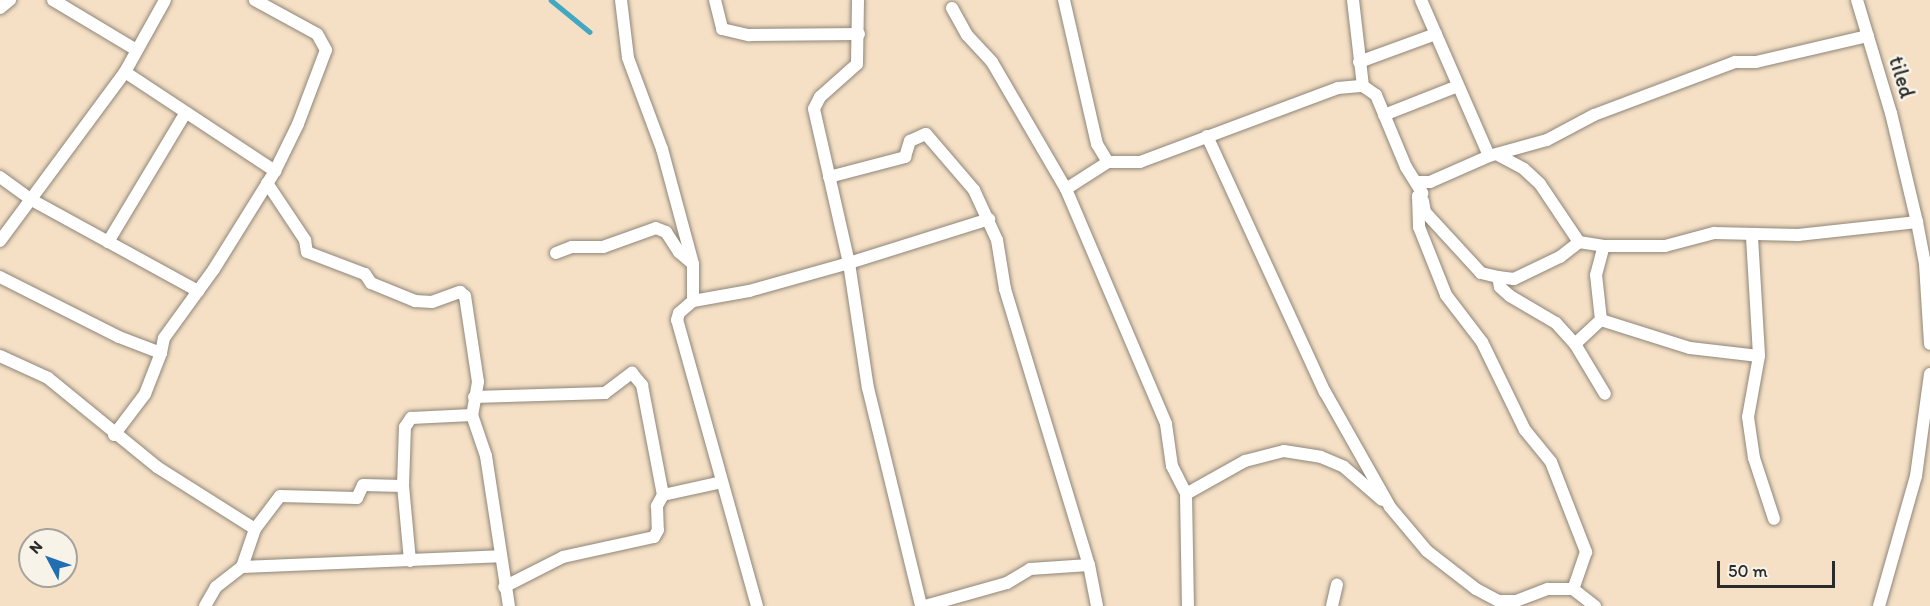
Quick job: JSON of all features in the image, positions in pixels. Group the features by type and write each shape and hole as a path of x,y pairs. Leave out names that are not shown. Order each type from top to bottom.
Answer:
{"street":[{"path":"0,8 10,0"},
{"path":"53,0 135,50"},
{"path":"0,242 124,72 165,0"},
{"path":"114,435 145,394 161,353 164,338 198,291 275,171 298,124 326,50 317,34 255,0"},
{"path":"621,0 628,58 662,149 693,264 693,302"},
{"path":"715,0 722,29 748,34 859,34"},
{"path":"858,0 857,64 820,97 814,109 849,263 868,388 923,606 1007,582 1030,569 1089,565"},
{"path":"1064,0 1098,144 1108,162"},
{"path":"1353,0 1363,86"},
{"path":"1421,0 1458,86 1495,156 1524,169 1540,184 1579,242 1604,246 1665,246 1714,234 1752,237 1917,222"},
{"name":"tiled","path":"1857,0 1917,222 1925,264 1930,344"},
{"path":"952,8 967,35 992,62 1066,189 1166,424 1172,466 1186,494 1188,606"},
{"path":"1359,62 1436,34"},
{"path":"1419,188 1495,156 1547,140 1594,115 1735,62 1756,62 1868,36"},
{"path":"124,72 275,171"},
{"path":"1066,189 1108,162 1140,162 1338,88 1363,86 1376,95 1419,188 1425,212 1481,273 1514,279 1560,257 1579,242"},
{"path":"1384,115 1458,86"},
{"path":"108,242 185,114"},
{"path":"829,177 905,157 910,141 926,134 975,190 998,240 1005,289 1036,399 1089,565 1097,606"},
{"path":"1207,136 1325,392 1390,507"},
{"path":"0,177 30,199 198,291"},
{"path":"267,183 305,240 308,252 365,274 371,283 415,301 432,302 463,293 477,368 472,415 486,456 504,587 509,606"},
{"path":"1419,188 1419,227 1446,295 1482,342 1525,430 1551,462 1586,552 1573,589"},
{"path":"758,606 677,320 679,313 693,302 749,291 849,263 989,219"},
{"path":"556,253 572,247 603,247 656,228 666,232 678,252 693,264"},
{"path":"1752,237 1759,356 1748,417 1750,436 1774,519"},
{"path":"1601,320 1596,275 1604,246"},
{"path":"0,276 119,337 161,353"},
{"path":"1498,277 1500,287 1510,296 1556,323 1575,344 1605,394"},
{"path":"1575,344 1601,320"},
{"path":"1601,320 1690,348 1759,356"},
{"path":"0,356 48,378 114,435 207,501 255,529"},
{"path":"474,397 605,393 632,373 642,386 663,495 657,506 658,530 654,537 557,560 504,587"},
{"path":"1879,606 1916,476 1930,374"},
{"path":"410,561 403,486 405,427 411,418 472,415"},
{"path":"1186,494 1245,461 1284,451 1321,457 1344,467 1390,507 1427,551 1487,602 1526,602 1548,589 1573,589 1595,606"},
{"path":"663,495 722,482"},
{"path":"205,606 216,587 242,567 255,529 280,496 357,498 363,485 403,486"},
{"path":"242,567 500,556"},
{"path":"1332,606 1337,585"}],"waterway":[{"path":"551,0 590,32"}]}
